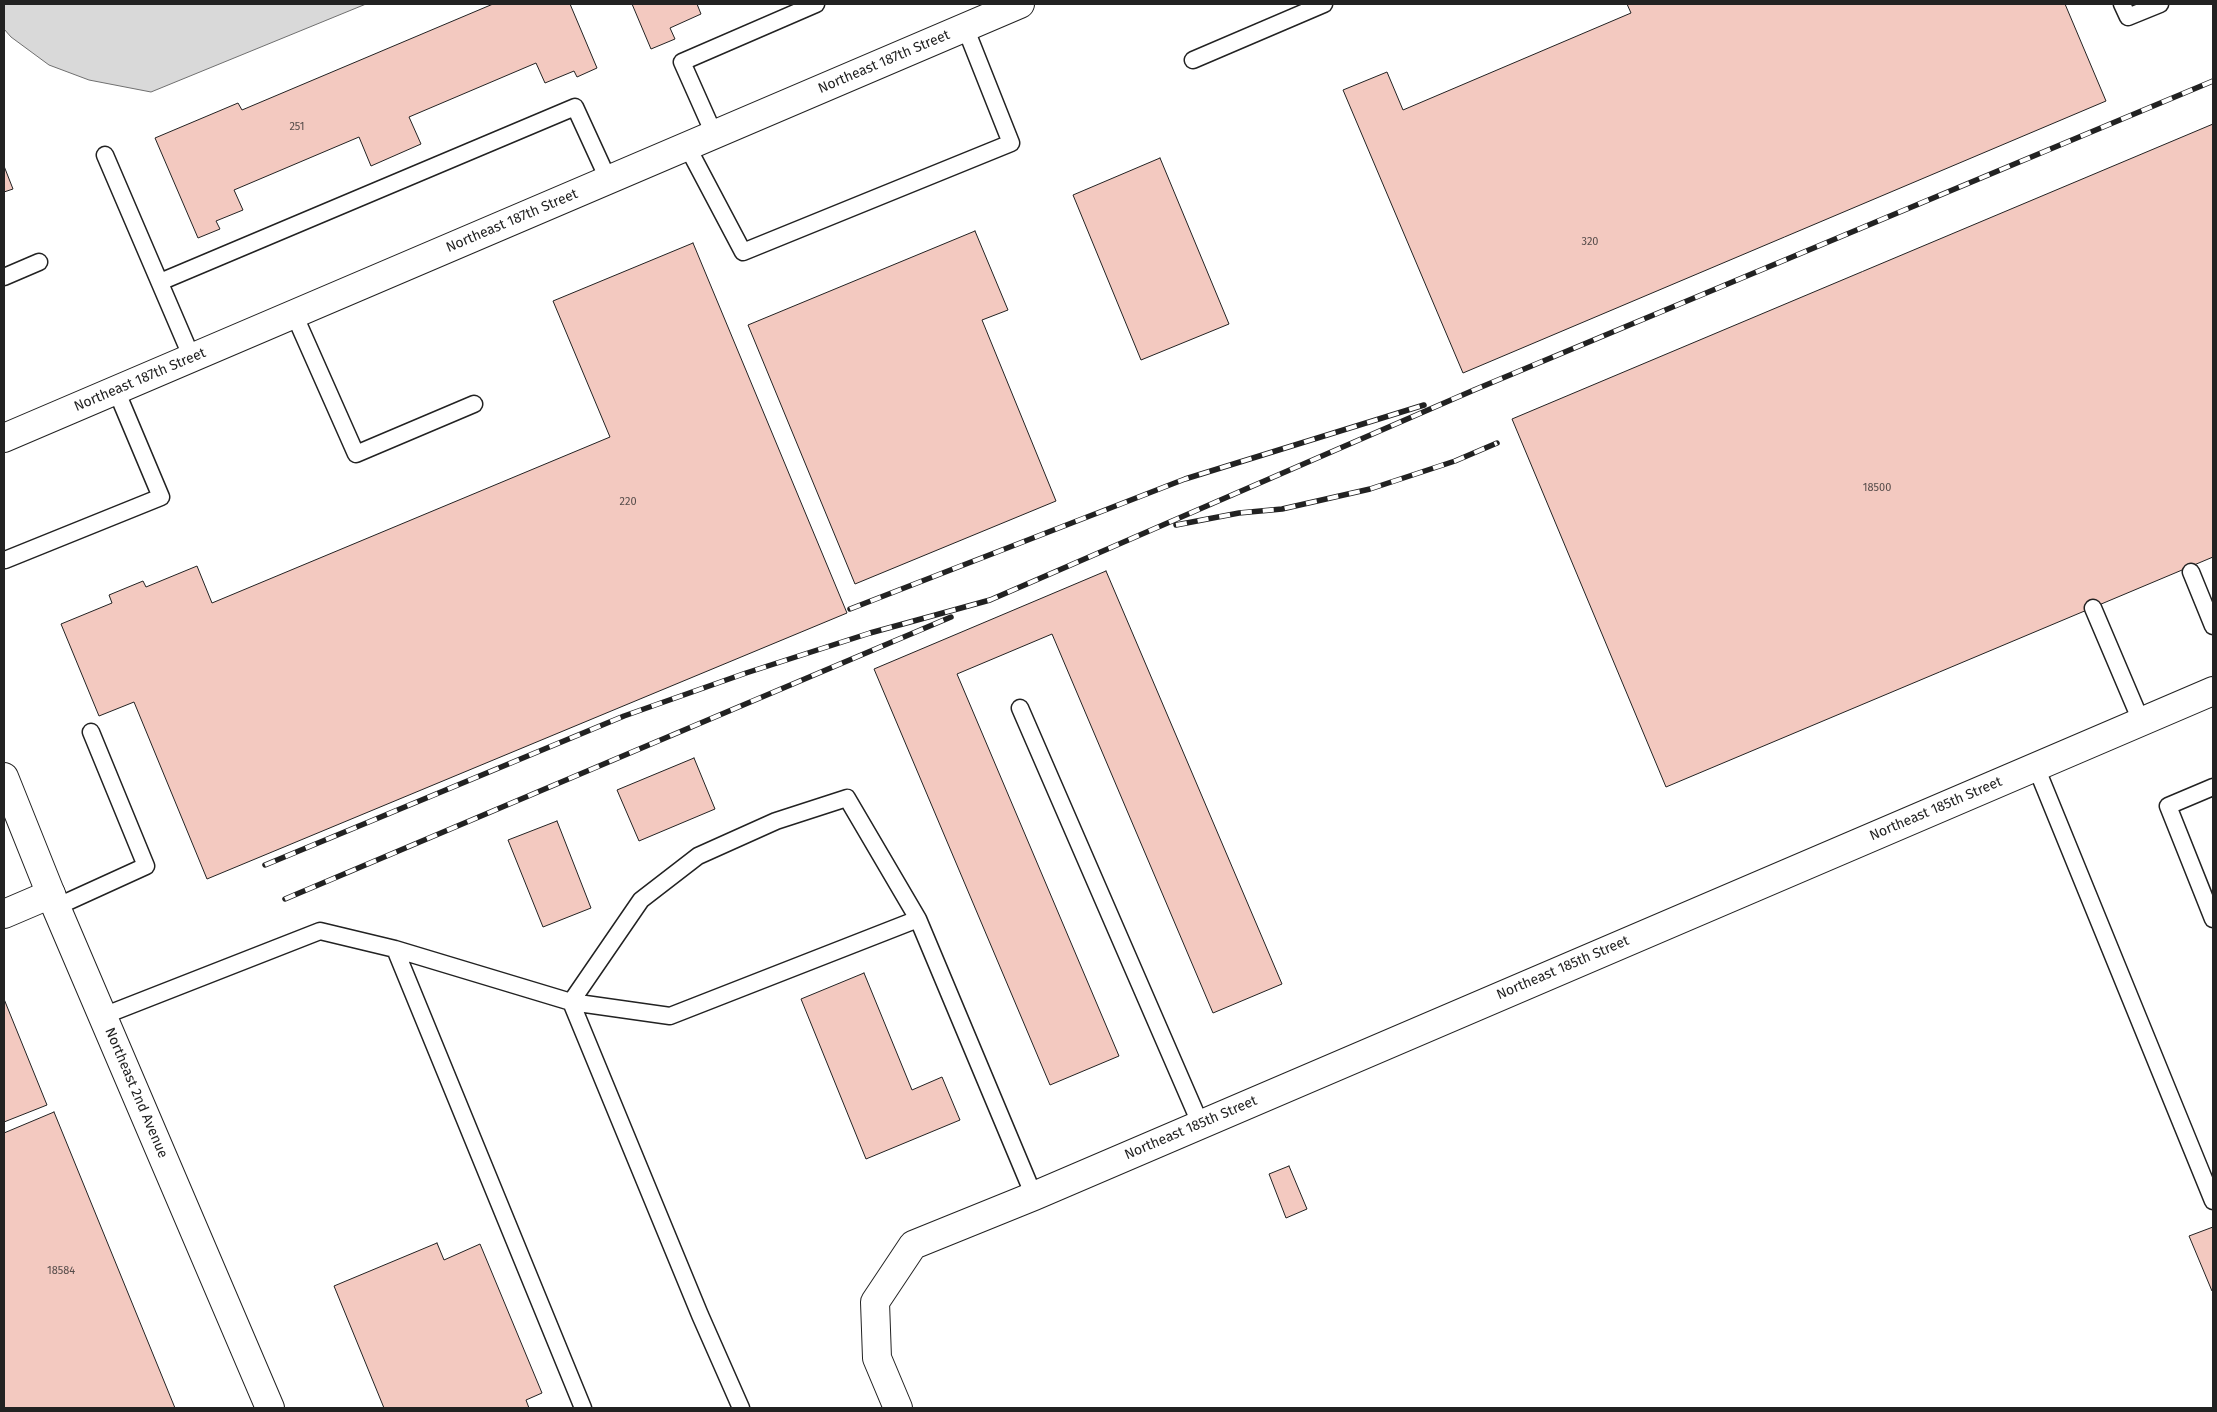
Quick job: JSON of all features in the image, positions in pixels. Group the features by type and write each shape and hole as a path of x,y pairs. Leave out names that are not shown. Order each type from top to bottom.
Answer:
{"street":[{"name":"Northeast 187th Street","path":"4,438 1020,4"},
{"name":"Northeast 185th Street","path":"898,1408 877,1358 875,1302 913,1245 1034,1196 1200,1123 2213,691"},
{"name":"Northeast 2nd Avenue","path":"4,777 53,901 270,1408"},
{"path":"4,914 53,901"}],"lane":[{"path":"714,134 682,62 816,4"},
{"path":"1192,60 1324,4"},
{"path":"2122,4 2128,17 2160,4"},
{"path":"687,146 743,252 1010,143 965,28"},
{"path":"160,282 575,107 608,180"},
{"path":"105,155 192,358"},
{"path":"4,277 39,262"},
{"path":"294,314 356,454 474,404"},
{"path":"5,560 161,497 116,390"},
{"path":"2191,572 2213,626"},
{"path":"2093,608 2141,721"},
{"path":"1020,708 1200,1123"},
{"path":"53,901 146,866 91,732"},
{"path":"2036,767 2213,1202"},
{"path":"2213,787 2168,806 2213,919"},
{"path":"572,1002 642,900 698,856 776,822 847,798 918,919 1034,1196"},
{"path":"103,1016 320,931 395,949 572,1002 670,1016 918,919"},
{"path":"395,949 583,1408"},
{"path":"572,1002 700,1316 741,1408"}],"shaded area":[{"path":"4,4 366,4 151,92 89,80 49,65 11,37 4,29"}],"building":[{"path":"493,4 570,4 597,68 577,77 574,71 545,83 536,63 409,117 421,144 371,166 359,137 234,190 243,210 216,221 220,229 198,238 155,138 238,103 242,110"},
{"path":"632,4 697,4 701,14 670,28 675,39 651,49"},
{"path":"1627,4 2065,4 2106,101 1463,373 1343,90 1387,72 1403,110 1631,13"},
{"path":"2213,124 2213,557 1666,787 1512,419"},
{"path":"1160,158 1229,324 1141,360 1073,195"},
{"path":"4,166 13,189 4,192"},
{"path":"975,231 1008,310 982,320 1056,501 855,584 748,325"},
{"path":"693,243 847,613 207,879 134,702 99,716 61,624 112,603 109,595 143,581 146,587 197,566 212,603 610,437 553,301"},
{"path":"1106,571 1282,984 1213,1013 1052,634 957,674 1119,1056 1050,1085 874,669"},
{"path":"694,758 715,809 639,841 617,790"},
{"path":"557,821 591,908 543,927 508,840"},
{"path":"864,973 912,1090 942,1077 960,1120 866,1159 801,999"},
{"path":"4,999 47,1105 4,1122"},
{"path":"54,1112 175,1408 4,1408 4,1133"},
{"path":"1289,1166 1307,1209 1286,1218 1269,1174"},
{"path":"2213,1227 2213,1291 2212,1291 2189,1236"},
{"path":"437,1243 444,1260 480,1244 542,1393 526,1400 529,1408 384,1408 334,1286"}],"railway":[{"path":"265,865 624,716 746,673 870,633 990,600 1474,390 2213,81"},
{"path":"850,609 1185,479 1424,405"},
{"path":"1176,525 1239,513 1282,509 1370,489 1455,461 1497,443"},
{"path":"285,899 951,617"}]}
